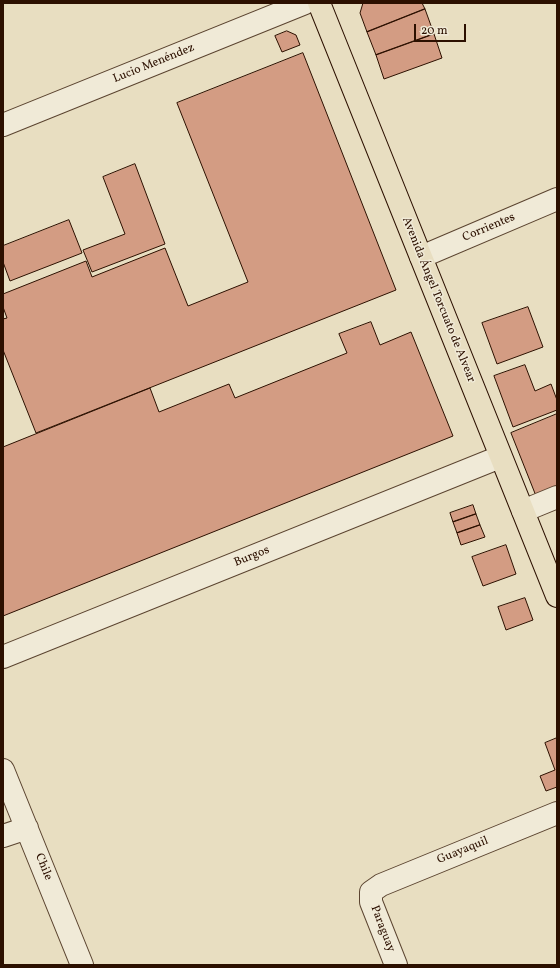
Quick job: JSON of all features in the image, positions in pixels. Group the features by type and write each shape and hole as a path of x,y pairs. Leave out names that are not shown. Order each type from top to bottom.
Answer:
{"main road":[{"name":"Avenida Ángel Torcuato de Alvear","path":"318,3 557,596"}],"street":[{"name":"Lucio Menéndez","path":"3,125 305,3"},
{"name":"Corrientes","path":"420,257 557,200"},
{"name":"Burgos","path":"3,657 500,457"},
{"path":"523,511 557,497"},
{"name":"Chile","path":"3,770 82,965"},
{"name":"Guayaquil","path":"371,892 381,885 557,813"},
{"path":"3,836 27,828"},
{"name":"Paraguay","path":"371,892 370,902 396,965"}],"building":[{"path":"363,3 422,3 425,9 367,32 360,13"},
{"path":"425,9 434,34 376,55 367,32"},
{"path":"287,31 296,35 300,45 282,52 275,36"},
{"path":"434,34 442,58 384,79 376,55"},
{"path":"303,53 396,290 36,433 3,350 3,319 7,318 3,307 3,294 86,261 92,277 165,248 188,306 248,282 177,103"},
{"path":"135,164 165,244 92,272 83,250 125,234 103,177"},
{"path":"69,220 82,253 10,281 3,262 3,246"},
{"path":"528,307 543,347 497,364 482,323"},
{"path":"371,322 380,345 411,332 453,436 3,616 3,447 150,388 159,412 229,384 235,398 347,353 339,334"},
{"path":"525,365 535,391 551,384 557,400 557,410 513,427 494,376"},
{"path":"557,414 557,493 538,501 511,433"},
{"path":"473,505 476,514 453,522 450,513"},
{"path":"476,514 480,525 457,533 453,522"},
{"path":"480,525 485,537 461,545 457,533"},
{"path":"506,545 516,574 483,586 472,557"},
{"path":"525,598 533,620 506,630 498,607"},
{"path":"557,738 557,787 546,791 540,776 555,770 545,743"}]}
